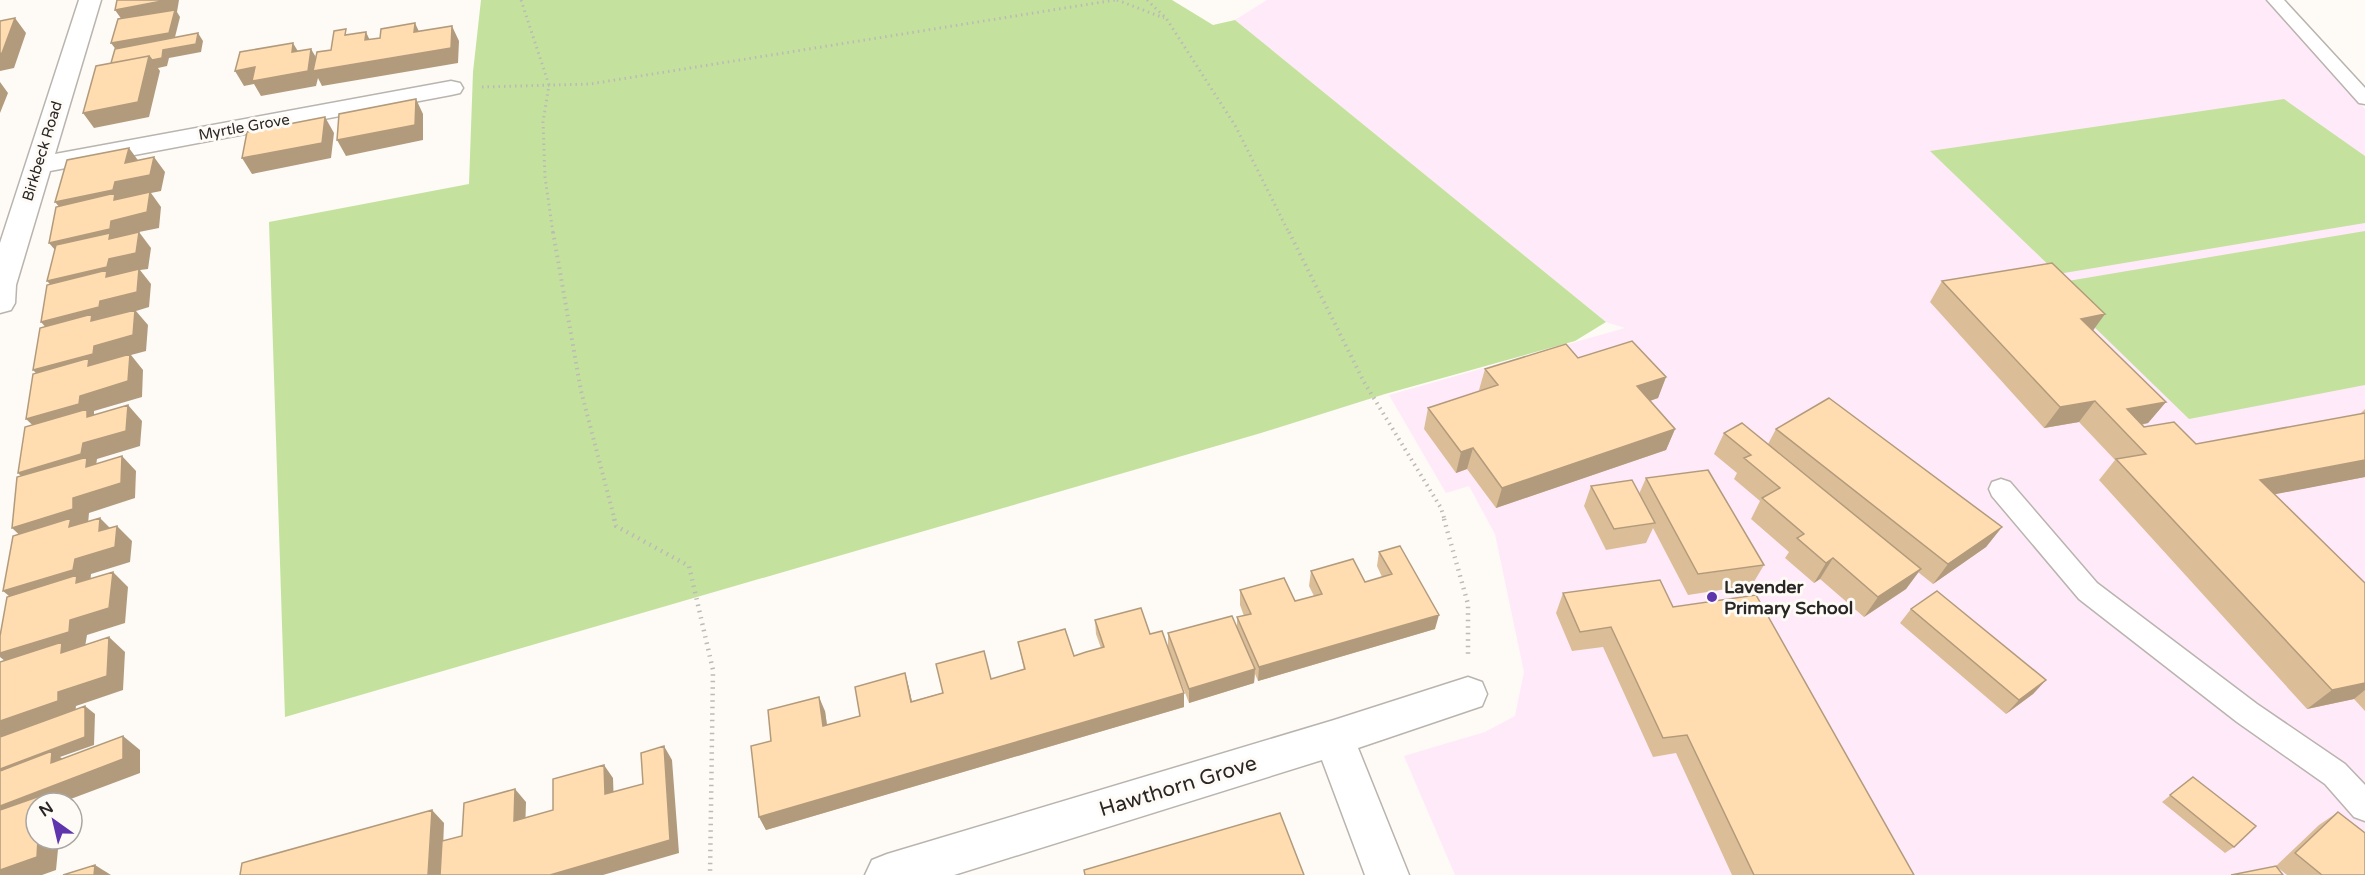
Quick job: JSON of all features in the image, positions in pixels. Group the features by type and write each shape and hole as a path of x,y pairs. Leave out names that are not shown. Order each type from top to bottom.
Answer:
{"street":[{"name":"Birkbeck Road","path":"0,291 37,165 90,0"},
{"name":"Myrtle Grove","path":"37,165 451,88"},
{"name":"Hawthorn Grove","path":"887,875 1334,738 1468,694"},
{"path":"1334,738 1387,875"}],"lane":[{"path":"2275,0 2365,99"},
{"path":"2001,489 2088,591 2247,713 2335,774 2365,807"}],"path":[{"path":"521,0 549,85 543,122 545,177 560,282 581,392 616,526 689,566 713,670 710,875"},
{"path":"451,88 590,84 1116,0 1166,18"},
{"path":"1146,0 1166,18 1236,127 1364,382 1441,508 1468,604 1468,694"}],"shaded area":[{"path":"1267,0 2269,0 2365,109 2365,875 1455,875 1404,756 1485,732 1515,716 1524,672 1495,534 1469,486 1446,493 1389,395 1625,328 1606,322 1235,20"}],"green space":[{"path":"481,0 1172,0 1213,25 1235,20 1606,322 1575,341 1385,394 1261,433 285,717 269,222 469,184 473,72"},
{"path":"2284,99 2365,156 2365,223 2058,274 1930,151"},
{"path":"2365,231 2365,385 2189,419 2050,284"}],"building":[{"path":"117,0 167,0 115,10"},
{"path":"175,10 169,33 111,43 118,19"},
{"path":"15,18 2,53 0,54 0,21"},
{"path":"415,23 414,32 452,26 451,48 313,71 317,52 331,50 334,31 346,29 345,35 366,32 365,40 380,38 381,29"},
{"path":"198,33 196,44 163,50 162,58 152,60 149,56 111,63 115,49"},
{"path":"293,43 292,52 311,49 308,71 252,81 255,67 235,71 240,52"},
{"path":"149,56 138,102 83,113 96,66"},
{"path":"416,99 415,125 337,140 339,114"},
{"path":"325,117 322,143 242,158 247,132"},
{"path":"129,148 125,163 154,157 150,175 115,182 113,190 55,202 67,160"},
{"path":"150,192 147,212 111,221 110,229 49,243 56,207 115,193 114,200"},
{"path":"139,232 136,253 109,259 107,267 47,281 56,245 110,233 109,239"},
{"path":"2052,263 2105,314 2081,319 2166,402 2127,409 2144,427 2174,422 2196,444 2365,413 2365,460 2260,480 2365,583 2365,683 2332,690 2116,459 2146,454 2095,401 2060,407 1942,281"},
{"path":"139,269 137,292 100,301 99,307 41,322 47,285 107,270 106,277"},
{"path":"135,310 133,335 94,346 93,354 33,370 40,328 92,314 91,321"},
{"path":"1632,341 1666,377 1637,386 1675,429 1502,488 1473,448 1461,452 1428,408 1498,385 1485,369 1566,344 1578,358"},
{"path":"130,354 128,381 80,396 79,404 26,419 33,374 89,358 88,366"},
{"path":"1829,398 2002,527 1948,564 1776,429"},
{"path":"128,405 126,431 83,443 81,454 18,473 25,427 87,409 87,417"},
{"path":"1742,423 1921,569 1878,597 1833,558 1826,563 1797,538 1804,534 1762,498 1780,488 1744,458 1751,455 1724,433"},
{"path":"122,456 121,483 73,498 73,509 12,528 17,477 87,457 86,467"},
{"path":"1708,470 1764,565 1698,574 1646,478"},
{"path":"1632,480 1655,523 1614,529 1591,486"},
{"path":"71,518 69,527 100,518 99,531 117,526 115,547 75,559 73,570 3,591 13,536"},
{"path":"1400,546 1439,615 1259,667 1237,617 1251,614 1240,590 1284,578 1295,601 1322,594 1311,571 1353,559 1365,582 1392,574 1379,552"},
{"path":"113,572 109,608 70,620 69,632 0,653 0,636 7,597 77,575 76,583"},
{"path":"1660,580 1673,607 1756,595 1914,875 1754,875 1687,735 1663,738 1611,627 1580,632 1563,593"},
{"path":"1937,591 2046,680 2019,700 1911,609"},
{"path":"1141,608 1150,634 1162,631 1184,693 759,817 751,746 771,741 768,710 819,697 823,726 860,716 855,687 905,673 911,702 943,693 936,664 984,651 991,679 1025,669 1018,642 1065,629 1074,656 1104,647 1095,620"},
{"path":"1232,616 1255,669 1189,689 1168,633"},
{"path":"109,637 107,676 58,692 58,701 0,721 0,662 62,642 61,653"},
{"path":"85,706 85,737 0,769 0,737"},
{"path":"123,736 123,759 39,791 24,791 24,797 0,806 0,771 52,751 51,763"},
{"path":"664,746 670,840 550,875 440,875 442,841 462,836 464,803 515,789 514,821 553,810 553,779 604,765 605,794 643,784 641,753"},
{"path":"2193,777 2256,826 2234,847 2170,795"},
{"path":"24,802 24,851 37,851 37,857 0,870 0,810"},
{"path":"432,810 428,875 240,875 242,863"},
{"path":"2338,812 2365,833 2365,875 2322,875 2295,853"},
{"path":"1280,813 1304,875 1085,875 1084,870"},
{"path":"95,865 94,875 63,875"},
{"path":"2276,866 2283,875 2231,875"}],"place":[{"name":"Lavender Primary School","path":"1712,597"}]}
